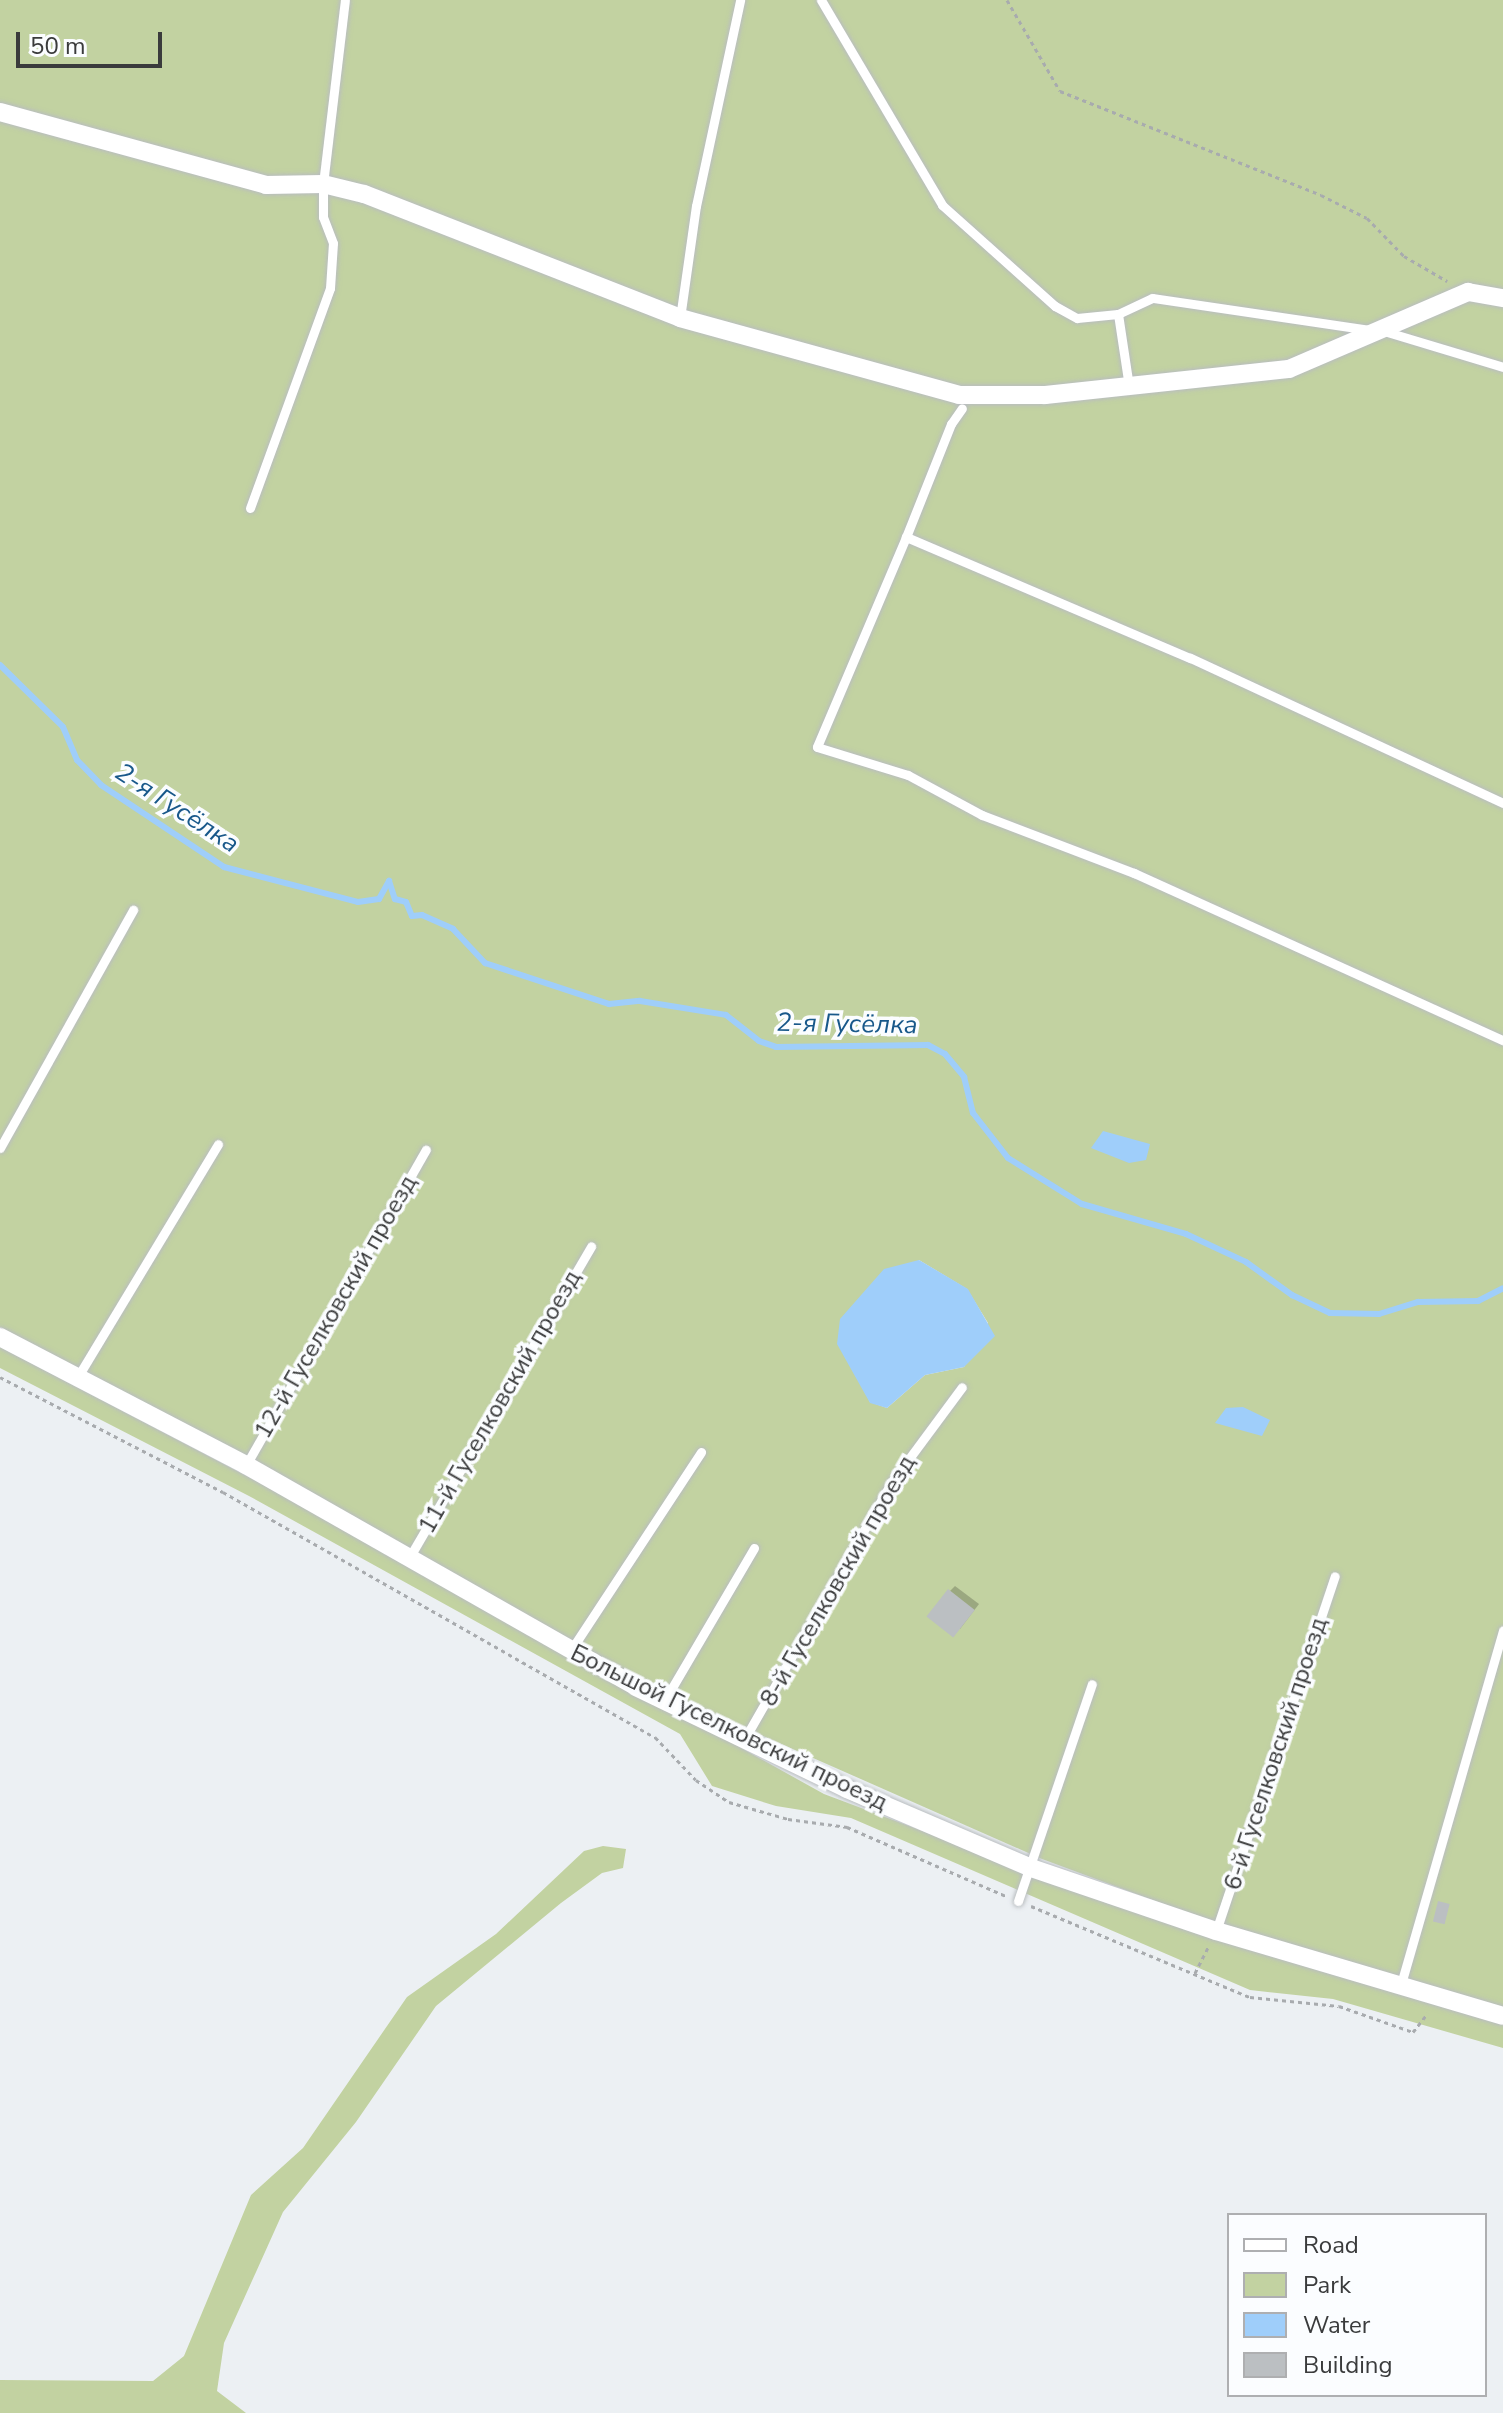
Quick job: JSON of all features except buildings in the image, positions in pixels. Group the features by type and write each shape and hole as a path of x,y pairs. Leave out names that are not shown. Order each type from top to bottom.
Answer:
{"street":[{"path":"0,112 266,185 323,184 364,194 680,318 959,395 1129,387 1289,369 1468,292 1503,298"},
{"name":"Большой Гуселковский проезд","path":"0,1337 246,1465 571,1650 847,1789 1031,1868 1216,1931 1503,2016"}],"lane":[{"path":"250,508 330,288 333,243 323,217 323,184 345,0"},
{"path":"680,318 696,206 740,0"},
{"path":"821,0 942,205 1055,306 1077,318 1118,314 1153,298 1382,331 1503,367"},
{"path":"1118,314 1129,387"},
{"path":"962,408 951,424 817,747 908,775 982,815 1134,873 1503,1040"},
{"path":"906,537 1190,658 1503,803"},
{"path":"0,1148 133,910"},
{"path":"77,1378 218,1144"},
{"name":"12-й Гуселковский проезд","path":"246,1465 426,1150"},
{"name":"11-й Гуселковский проезд","path":"409,1558 591,1246"},
{"name":"8-й Гуселковский проезд","path":"745,1738 891,1483 962,1387"},
{"path":"571,1650 701,1452"},
{"path":"666,1698 754,1548"},
{"name":"6-й Гуселковский проезд","path":"1216,1931 1335,1576"},
{"path":"1401,1984 1503,1630"},
{"path":"1018,1901 1092,1684"}],"path":[{"path":"1007,0 1060,91 1321,195 1367,218 1404,256 1468,292"},
{"path":"1195,1973 1216,1931"}],"green space":[{"path":"0,0 1503,0 1503,2010 1212,1922 1042,1859 641,1682 234,1450 0,1327","holes":["919,1260 967,1289 988,1323 964,1367 925,1375 887,1408 870,1402 852,1368"]},
{"path":"0,1347 325,1517 824,1794 1002,1861 1503,2022 1503,2048 1333,1999 1250,1990 851,1818 776,1806 712,1786 680,1734 249,1496 0,1368"},
{"path":"603,1846 626,1849 623,1868 602,1873 561,1903 436,2006 356,2122 283,2212 224,2343 217,2391 246,2413 0,2413 0,2380 153,2381 184,2356 251,2195 303,2148 407,1997 496,1934 584,1851"}],"water":[{"path":"1103,1131 1150,1144 1146,1160 1129,1163 1091,1148"},
{"path":"919,1260 968,1289 995,1336 964,1367 925,1375 887,1408 870,1403 837,1344 840,1319 884,1269"},
{"path":"1243,1407 1270,1420 1262,1436 1215,1423 1226,1408"}],"waterway":[{"name":"2-я Гусёлка","path":"0,665 63,727 77,760 101,785 224,867 358,902 379,899 389,881 395,899 406,902 412,916 422,915 453,929 485,963 609,1004 640,1001 726,1015 759,1041 776,1047 928,1045 945,1054 964,1077 973,1113 1008,1158 1082,1204 1186,1234 1246,1262 1292,1295 1330,1313 1379,1314 1418,1302 1478,1301 1503,1288"}]}
